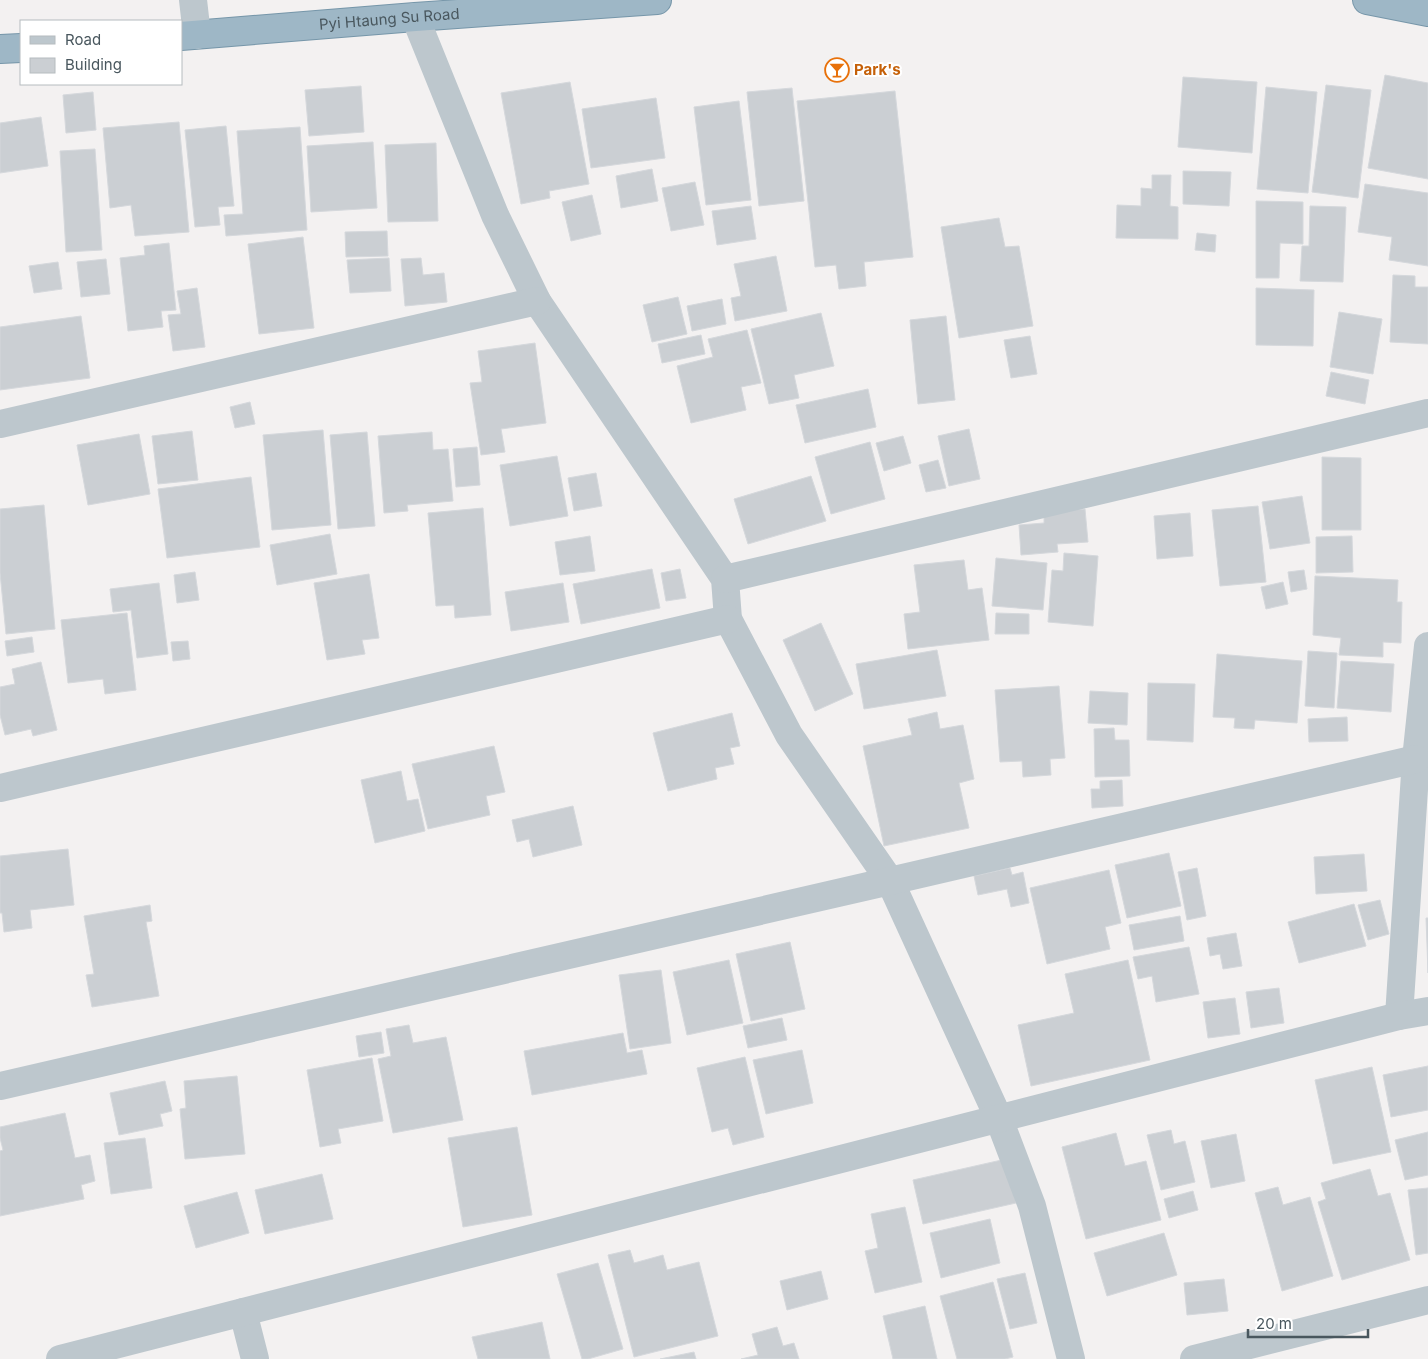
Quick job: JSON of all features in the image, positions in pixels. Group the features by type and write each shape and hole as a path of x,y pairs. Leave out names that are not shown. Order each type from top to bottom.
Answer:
{"highway":[{"name":"Pyi Htaung Su Road","path":"189,36 415,17 657,0"},
{"path":"1367,0 1428,12"},
{"path":"0,49 20,48"}],"street":[{"path":"189,36 193,0"},
{"path":"415,17 495,215 537,301 725,579 728,619 789,735 890,881 999,1119 1032,1206 1071,1359"},
{"path":"0,424 537,301"},
{"path":"725,579 1428,413"},
{"path":"0,788 728,619"},
{"path":"1398,1016 1416,759 1428,646"},
{"path":"0,1086 1416,759"},
{"path":"60,1359 1398,1016 1428,1011"},
{"path":"1194,1359 1428,1300"},
{"path":"243,1312 254,1359"}],"building":[{"path":"1385,75 1428,83 1428,179 1368,168"},
{"path":"1183,77 1257,82 1252,153 1178,147"},
{"path":"570,82 589,184 549,191 550,198 521,204 501,93"},
{"path":"1326,85 1371,90 1358,198 1312,192"},
{"path":"361,86 364,132 309,136 305,90"},
{"path":"1266,87 1317,92 1308,193 1257,189"},
{"path":"792,88 804,201 759,206 747,92"},
{"path":"895,91 913,257 864,262 866,286 839,289 836,265 815,267 797,101"},
{"path":"93,92 96,130 66,133 63,95"},
{"path":"656,98 665,158 591,168 582,109"},
{"path":"739,101 751,200 706,205 694,107"},
{"path":"41,117 48,166 0,173 0,123"},
{"path":"179,122 189,232 135,236 131,205 110,208 103,128"},
{"path":"226,126 234,206 218,207 220,225 195,227 185,130"},
{"path":"300,127 307,230 226,236 224,215 243,214 237,131"},
{"path":"373,142 377,208 311,212 307,146"},
{"path":"436,143 438,221 388,222 385,145"},
{"path":"95,149 102,250 66,252 60,151"},
{"path":"652,169 658,201 621,208 616,176"},
{"path":"1183,171 1231,172 1229,206 1183,204"},
{"path":"1152,175 1171,175 1170,206 1178,207 1178,239 1116,238 1117,205 1141,206 1141,188 1152,189"},
{"path":"695,182 704,225 671,231 662,188"},
{"path":"1365,184 1428,193 1428,266 1389,260 1392,237 1358,232"},
{"path":"592,195 601,234 571,241 562,202"},
{"path":"1256,201 1303,202 1303,244 1280,243 1279,278 1256,278"},
{"path":"751,206 756,239 717,245 712,211"},
{"path":"1310,206 1346,207 1343,282 1300,281 1302,246 1309,246"},
{"path":"999,218 1005,247 1019,246 1033,326 959,338 941,227"},
{"path":"387,231 388,256 346,257 345,232"},
{"path":"1197,233 1216,235 1215,252 1195,250"},
{"path":"303,237 314,328 259,334 248,244"},
{"path":"169,243 176,310 161,311 163,327 128,331 120,258 145,255 144,246"},
{"path":"776,256 787,311 735,321 731,298 741,296 734,264"},
{"path":"389,258 391,291 350,293 347,260"},
{"path":"421,258 423,275 444,273 447,302 405,306 401,259"},
{"path":"106,259 110,294 81,297 77,262"},
{"path":"58,262 62,289 34,293 29,266"},
{"path":"1393,275 1415,276 1415,287 1428,287 1428,344 1390,342"},
{"path":"197,288 205,347 173,351 168,315 181,314 177,291"},
{"path":"1256,288 1314,290 1313,346 1256,345"},
{"path":"678,297 687,334 652,342 643,305"},
{"path":"722,299 726,324 692,331 687,306"},
{"path":"1339,312 1382,319 1373,374 1330,367"},
{"path":"821,313 834,366 794,375 799,398 769,404 751,329"},
{"path":"81,316 90,378 0,390 0,327"},
{"path":"946,316 955,400 918,404 910,320"},
{"path":"747,330 761,383 741,387 746,410 691,423 677,366 713,357 708,339"},
{"path":"701,335 705,354 662,363 658,344"},
{"path":"1030,336 1037,374 1011,378 1004,340"},
{"path":"535,343 546,423 501,429 505,452 481,455 470,383 482,382 478,351"},
{"path":"1331,372 1369,380 1365,404 1326,396"},
{"path":"868,389 876,427 805,443 796,405"},
{"path":"250,402 255,424 235,428 230,407"},
{"path":"969,429 980,479 949,486 938,436"},
{"path":"323,430 331,525 272,530 263,435"},
{"path":"192,431 198,480 158,484 152,436"},
{"path":"367,432 375,526 338,529 330,435"},
{"path":"432,432 433,450 448,449 453,501 407,505 408,511 384,513 378,436"},
{"path":"139,434 150,494 88,505 77,445"},
{"path":"903,436 911,463 884,471 876,443"},
{"path":"870,442 885,499 831,514 815,457"},
{"path":"477,447 480,485 456,487 453,449"},
{"path":"557,456 568,516 510,526 500,465"},
{"path":"1322,457 1361,458 1361,530 1322,530"},
{"path":"938,460 946,488 926,492 919,465"},
{"path":"596,473 602,506 574,511 568,478"},
{"path":"811,476 826,521 748,544 734,499"},
{"path":"251,477 260,547 167,558 158,489"},
{"path":"1302,496 1310,543 1270,549 1262,502"},
{"path":"44,505 55,629 6,634 0,573 0,509"},
{"path":"1258,506 1266,582 1220,586 1212,510"},
{"path":"483,508 491,615 455,618 454,605 436,606 428,513"},
{"path":"1085,509 1088,542 1057,544 1058,552 1021,555 1019,525 1044,523 1044,512"},
{"path":"1190,513 1193,556 1157,559 1154,516"},
{"path":"330,534 337,574 277,585 270,545"},
{"path":"590,536 595,571 560,575 555,542"},
{"path":"1352,536 1353,572 1316,573 1316,537"},
{"path":"1064,553 1098,556 1093,626 1048,622 1052,570 1063,571"},
{"path":"996,558 1047,563 1043,610 992,606"},
{"path":"964,560 968,590 982,588 989,640 908,649 904,614 920,612 914,565"},
{"path":"652,569 660,608 581,624 573,584"},
{"path":"680,569 686,598 666,601 661,573"},
{"path":"1304,570 1307,589 1291,592 1288,572"},
{"path":"195,572 199,600 177,603 174,575"},
{"path":"369,574 379,638 362,640 365,654 327,660 314,583"},
{"path":"1315,576 1398,580 1397,602 1402,602 1401,643 1383,642 1383,657 1339,655 1341,638 1313,635"},
{"path":"1283,582 1288,604 1266,609 1261,587"},
{"path":"159,583 168,654 137,658 131,610 113,612 110,589"},
{"path":"563,583 569,622 511,631 505,592"},
{"path":"127,613 136,690 105,694 103,679 68,683 61,620"},
{"path":"996,613 1029,614 1029,634 995,634"},
{"path":"821,623 853,694 815,711 783,640"},
{"path":"32,637 34,652 7,656 5,641"},
{"path":"188,641 190,659 173,661 171,642"},
{"path":"937,650 946,696 864,709 856,664"},
{"path":"1308,651 1337,653 1334,708 1305,706"},
{"path":"1217,654 1302,661 1297,723 1255,720 1254,729 1234,728 1235,718 1213,717"},
{"path":"1341,661 1394,664 1391,712 1337,708"},
{"path":"41,662 57,730 33,736 31,729 5,735 0,715 0,687 15,684 12,669"},
{"path":"1148,683 1195,684 1193,742 1147,740"},
{"path":"1059,686 1065,758 1050,759 1051,775 1023,777 1022,761 1000,762 995,690"},
{"path":"1090,691 1128,693 1127,725 1088,723"},
{"path":"937,712 940,729 963,725 974,779 959,783 969,828 884,846 863,746 912,735 908,719"},
{"path":"732,713 740,746 730,748 734,764 715,768 717,779 668,791 653,733"},
{"path":"1347,717 1348,741 1309,742 1308,719"},
{"path":"1114,728 1115,740 1129,740 1130,776 1095,777 1094,729"},
{"path":"494,746 505,792 486,796 490,815 428,829 412,764"},
{"path":"401,771 407,801 418,799 425,831 375,843 361,780"},
{"path":"1122,780 1123,806 1092,808 1091,789 1100,789 1100,781"},
{"path":"573,806 582,845 533,857 529,839 517,842 512,820"},
{"path":"68,849 74,905 30,910 32,928 4,932 2,913 0,913 0,856"},
{"path":"1169,853 1181,906 1127,918 1115,865"},
{"path":"1364,854 1367,891 1316,894 1314,857"},
{"path":"1010,868 1012,875 1023,872 1029,903 1011,907 1007,889 978,895 974,876"},
{"path":"1197,868 1206,916 1187,920 1178,872"},
{"path":"1109,870 1121,923 1105,927 1110,949 1047,964 1030,888"},
{"path":"1380,900 1389,934 1368,940 1358,905"},
{"path":"1354,904 1366,946 1299,963 1288,922"},
{"path":"150,905 152,921 146,922 159,996 92,1007 86,975 94,974 84,916"},
{"path":"1180,916 1184,941 1134,950 1129,925"},
{"path":"1426,918 1428,918 1428,973"},
{"path":"1236,933 1242,966 1223,969 1220,954 1210,956 1207,938"},
{"path":"790,942 805,1009 751,1021 736,954"},
{"path":"1189,947 1199,994 1156,1002 1152,976 1138,979 1133,957"},
{"path":"729,960 743,1023 687,1035 673,972"},
{"path":"1128,960 1150,1060 1031,1086 1018,1025 1074,1013 1065,974"},
{"path":"661,970 671,1043 630,1049 619,975"},
{"path":"1279,988 1284,1023 1251,1028 1246,992"},
{"path":"1235,998 1240,1034 1208,1038 1203,1002"},
{"path":"782,1018 787,1040 748,1048 743,1026"},
{"path":"409,1025 413,1043 446,1037 463,1120 393,1133 378,1059 391,1056 386,1029"},
{"path":"381,1032 384,1053 359,1057 356,1036"},
{"path":"623,1033 627,1053 642,1050 647,1074 532,1095 524,1051"},
{"path":"802,1050 813,1103 766,1114 753,1060"},
{"path":"745,1057 764,1137 733,1145 728,1128 712,1132 697,1068"},
{"path":"372,1058 383,1121 338,1129 341,1143 320,1147 307,1070"},
{"path":"1428,1066 1428,1110 1391,1117 1383,1075"},
{"path":"1372,1067 1391,1152 1333,1164 1315,1080"},
{"path":"237,1076 245,1154 185,1159 180,1109 186,1108 184,1081"},
{"path":"165,1081 172,1111 160,1114 163,1126 119,1135 110,1093"},
{"path":"65,1113 75,1158 90,1155 95,1181 81,1185 84,1199 0,1216 0,1151 3,1150 0,1127"},
{"path":"517,1127 532,1215 463,1227 448,1138"},
{"path":"1171,1130 1174,1144 1185,1141 1195,1182 1161,1190 1147,1135"},
{"path":"1428,1132 1428,1175 1405,1180 1395,1140"},
{"path":"1116,1133 1125,1166 1146,1161 1161,1220 1086,1239 1062,1147"},
{"path":"1236,1134 1245,1181 1211,1188 1201,1141"},
{"path":"145,1138 152,1188 111,1194 104,1143"},
{"path":"1006,1159 1016,1203 923,1224 913,1180"},
{"path":"1370,1169 1378,1196 1390,1193 1410,1260 1342,1280 1318,1202 1326,1199 1321,1183"},
{"path":"322,1174 333,1219 265,1234 255,1190"},
{"path":"1278,1187 1283,1205 1310,1197 1333,1276 1282,1291 1255,1193"},
{"path":"1428,1188 1428,1253 1416,1255 1408,1190"},
{"path":"1193,1191 1198,1210 1169,1218 1164,1199"},
{"path":"237,1192 249,1233 196,1248 184,1206"},
{"path":"905,1207 922,1282 875,1293 865,1251 878,1248 871,1214"},
{"path":"990,1219 1000,1263 941,1278 930,1233"},
{"path":"1164,1233 1177,1275 1107,1296 1094,1253"},
{"path":"630,1250 634,1263 663,1255 667,1270 699,1262 718,1336 634,1357 608,1255"},
{"path":"598,1263 623,1349 582,1359 557,1274"},
{"path":"821,1271 828,1299 787,1310 780,1281"},
{"path":"1025,1273 1037,1323 1010,1329 997,1279"},
{"path":"1224,1279 1228,1311 1187,1315 1184,1283"},
{"path":"993,1282 1013,1357 1005,1359 957,1359 940,1296"},
{"path":"925,1306 937,1359 893,1359 883,1316"},
{"path":"542,1322 550,1359 478,1359 472,1337"},
{"path":"777,1327 783,1346 794,1343 799,1359 741,1359 758,1355 752,1334"},
{"path":"694,1352 696,1359 660,1359"}],"place":[{"name":"Park's","path":"837,70"}]}
